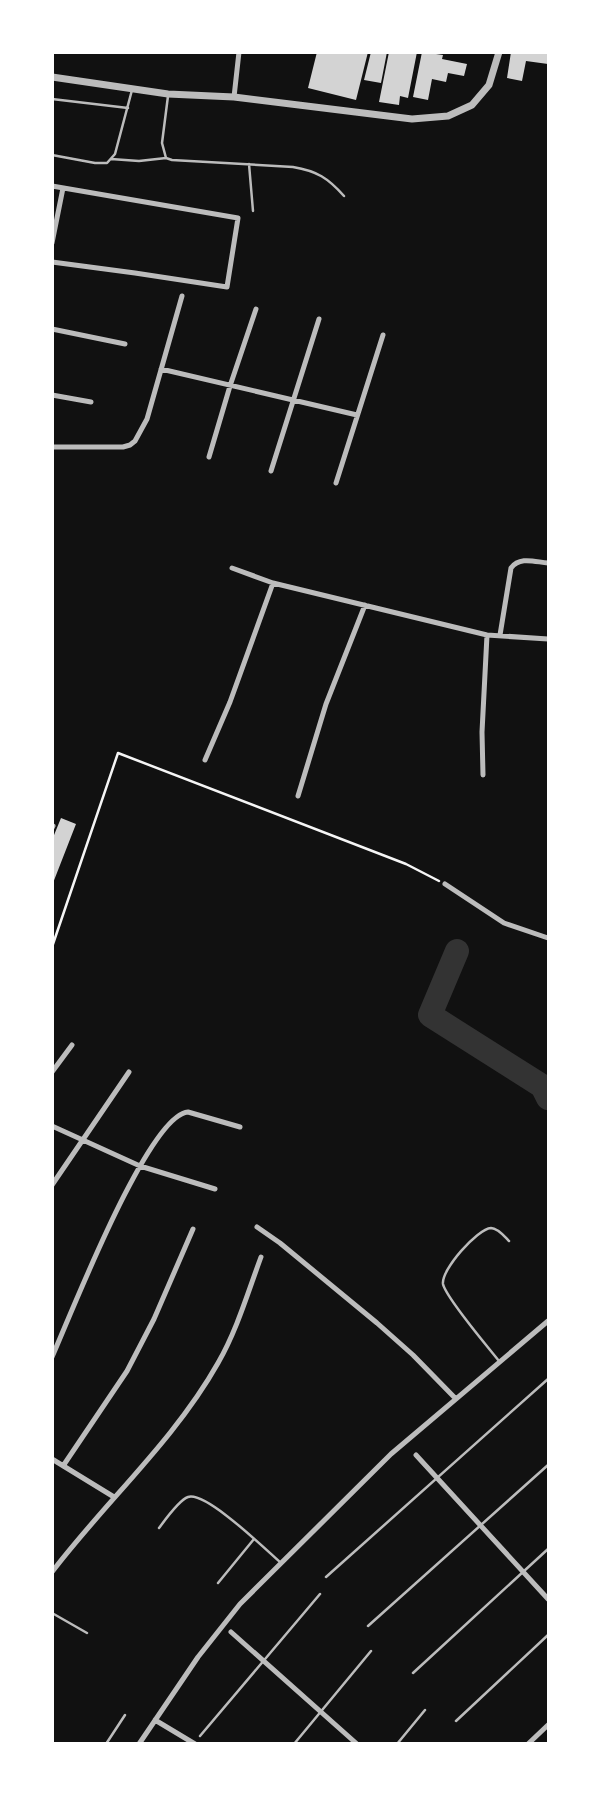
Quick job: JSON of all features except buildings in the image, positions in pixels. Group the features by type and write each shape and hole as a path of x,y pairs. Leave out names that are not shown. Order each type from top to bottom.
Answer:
{"street":[{"path":"234,97 239,52"},
{"path":"52,77 168,94 234,97 412,119 448,116 472,105 489,85 499,52"},
{"path":"52,186 238,218 227,287 52,262"},
{"path":"52,243 63,188"},
{"path":"52,446 123,448 135,442 147,419 182,296"},
{"path":"209,457 256,309"},
{"path":"271,471 319,319"},
{"path":"52,329 125,344"},
{"path":"336,483 383,335"},
{"path":"161,368 357,415"},
{"path":"52,395 91,402"},
{"path":"500,635 511,568 515,562 523,560 548,563"},
{"path":"232,568 273,584 487,635 548,639"},
{"path":"206,760 230,702 273,584"},
{"path":"298,796 326,704 365,605"},
{"path":"483,776 482,732 487,635"},
{"path":"445,884 504,923 548,938"},
{"path":"52,1072 72,1045"},
{"path":"52,1184 129,1072"},
{"path":"52,1357 102,1239 140,1166 167,1126 182,1112 188,1112 240,1127"},
{"path":"52,1126 140,1166 215,1189"},
{"path":"257,1227 280,1243 377,1323 413,1355 456,1398"},
{"path":"63,1466 127,1371 154,1319 193,1228"},
{"path":"52,1572 177,1424 201,1391 219,1362 237,1323 261,1257"},
{"path":"140,1744 198,1657 240,1604 391,1454 548,1320"},
{"path":"416,1455 548,1599"},
{"path":"52,1459 114,1497"},
{"path":"231,1632 357,1744"},
{"path":"155,1720 195,1744"},
{"path":"528,1744 548,1725"}],"lane":[{"path":"52,155 95,163 107,163 115,154 133,89"},
{"path":"166,158 162,143 168,94"},
{"path":"52,99 128,108"},
{"path":"110,159 140,161 166,158 308,169 322,175 344,196"},
{"path":"249,164 253,211"},
{"path":"499,1361 452,1300 443,1286 443,1277 452,1262 470,1241 485,1230 491,1228 497,1230 509,1241"},
{"path":"326,1577 548,1379"},
{"path":"368,1626 548,1465"},
{"path":"158,1528 183,1499 190,1496 198,1497 227,1516 281,1563"},
{"path":"218,1583 254,1539"},
{"path":"413,1673 548,1549"},
{"path":"200,1736 320,1594"},
{"path":"52,1613 87,1633"},
{"path":"456,1721 548,1636"},
{"path":"294,1744 371,1651"},
{"path":"397,1744 425,1710"},
{"path":"106,1744 125,1715"}],"path":[{"path":"52,948 118,753 406,864 445,884"}],"waterway":[{"path":"457,951 430,1015 542,1086 548,1098"}]}
